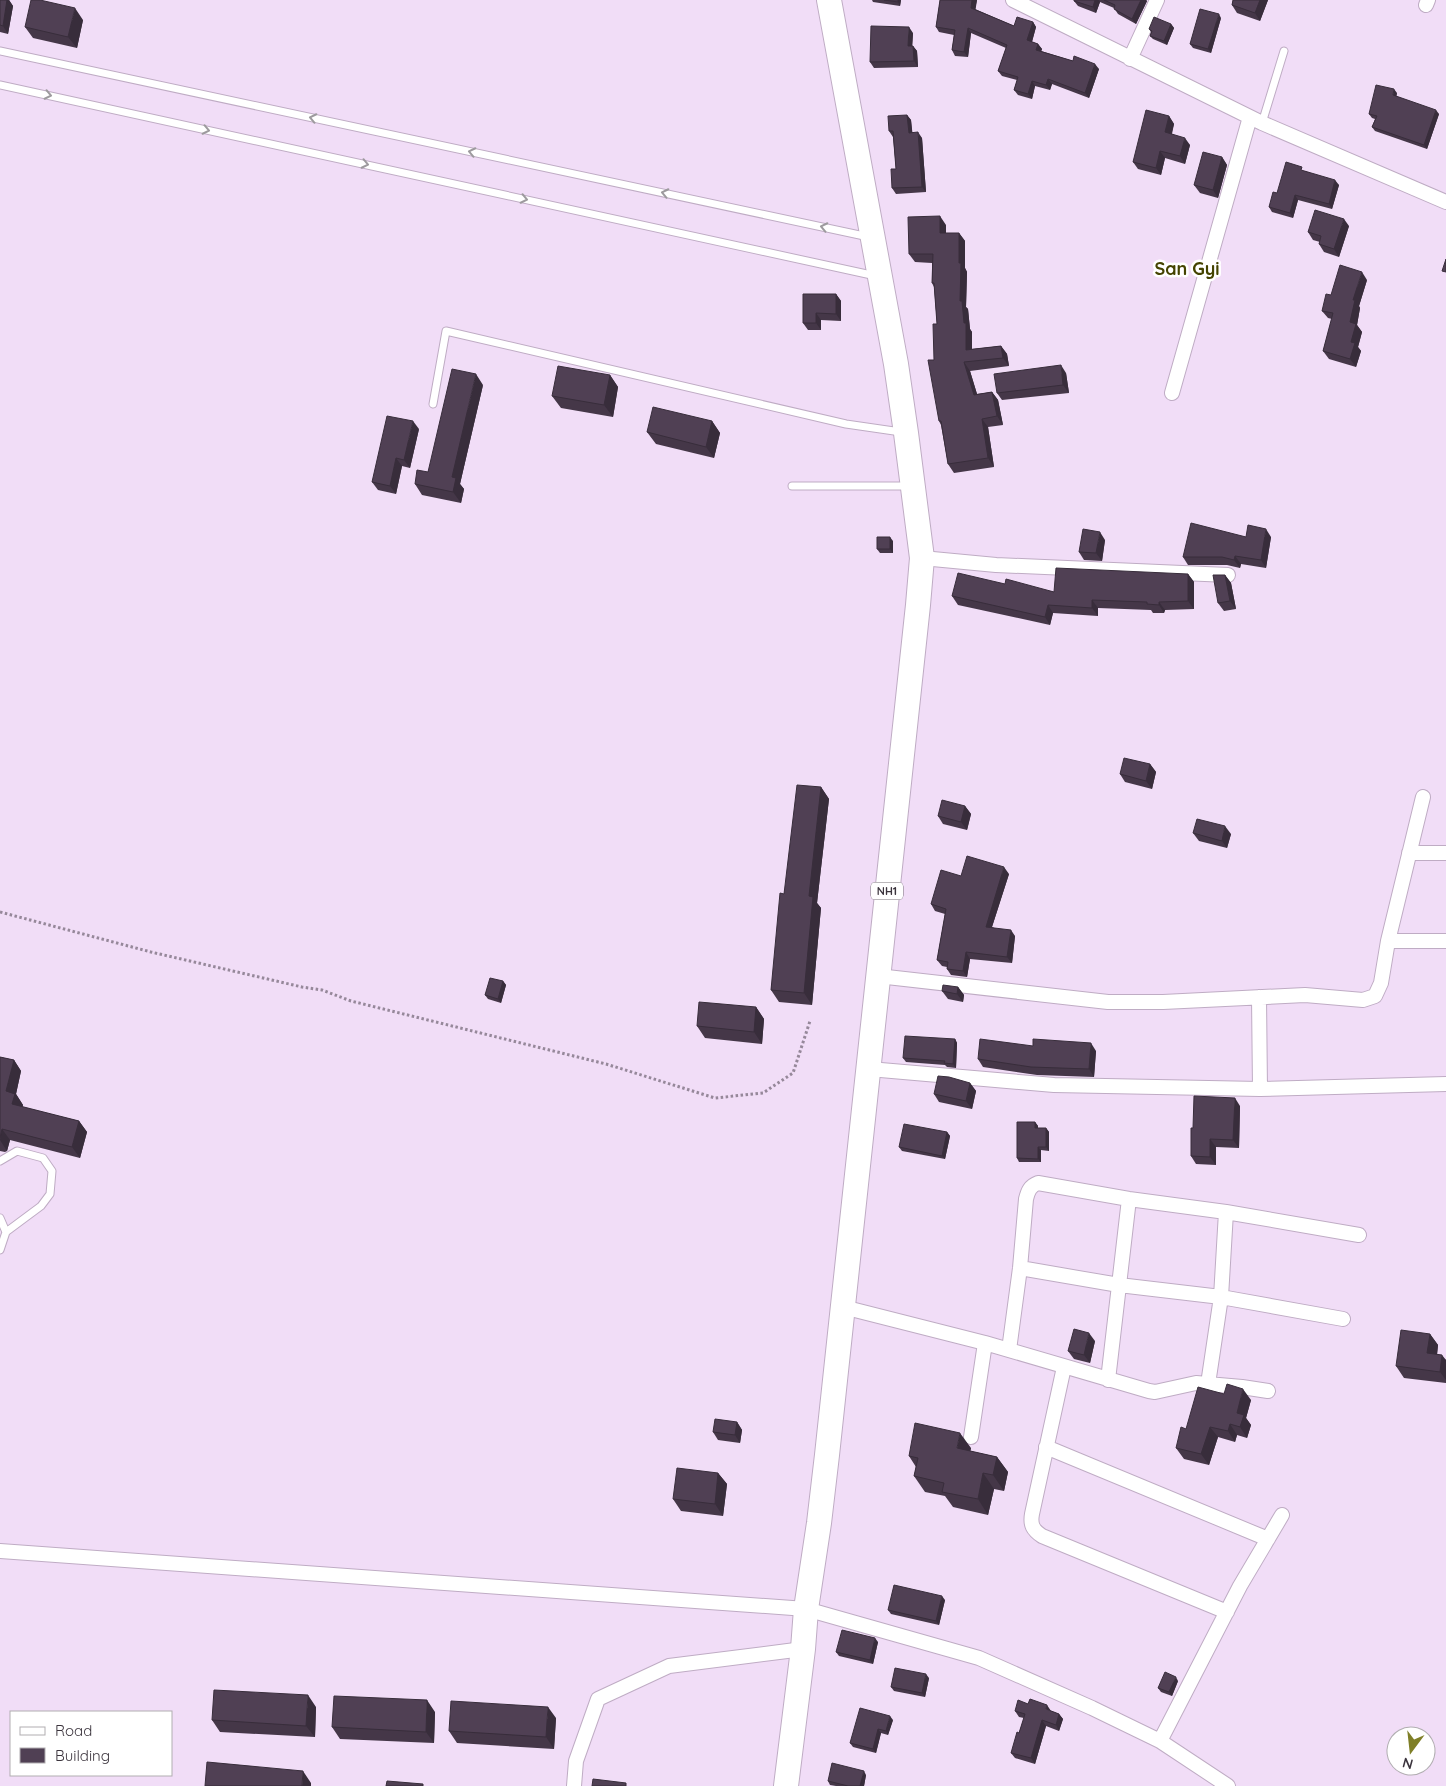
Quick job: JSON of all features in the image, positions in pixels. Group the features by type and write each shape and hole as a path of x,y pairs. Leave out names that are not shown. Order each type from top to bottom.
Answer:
{"highway":[{"name":"NH1","path":"786,1786 806,1610 819,1523 843,1307 922,558 896,364 829,0"}],"street":[{"path":"1013,0 1256,120 1446,202"},
{"path":"1130,58 1157,0"},
{"path":"1172,393 1256,120"},
{"path":"922,558 996,565 1228,575"},
{"path":"878,976 1108,1002 1162,1002 1305,995 1364,1000 1375,996 1381,983 1388,941 1423,797"},
{"path":"1409,853 1446,852"},
{"path":"1388,941 1446,941"},
{"path":"1259,997 1260,1090"},
{"path":"869,1069 1054,1085 1260,1090 1446,1084"},
{"path":"1009,1350 1020,1268 1026,1199 1032,1185 1038,1183 1130,1199 1226,1212 1359,1236"},
{"path":"1108,1380 1130,1199"},
{"path":"1208,1384 1221,1297 1226,1212"},
{"path":"1020,1268 1119,1285 1221,1297 1343,1319"},
{"path":"843,1307 985,1343 1155,1392 1196,1383 1268,1392"},
{"path":"970,1437 985,1343"},
{"path":"1064,1367 1030,1522 1036,1532 1227,1612"},
{"path":"1046,1447 1268,1540"},
{"path":"1160,1741 1227,1612 1282,1515"},
{"path":"0,1551 806,1610 979,1658 1092,1708 1160,1741 1228,1786"},
{"path":"574,1786 576,1761 598,1699 669,1666 803,1649"}],"lane":[{"path":"0,51 872,237"},
{"path":"1256,120 1284,52"},
{"path":"0,85 879,276"},
{"path":"433,404 446,331 846,424 906,433"},
{"path":"792,486 912,486"},
{"path":"0,1161 17,1151 43,1158 52,1172 50,1194 41,1206 6,1232 0,1250"},
{"path":"0,1218 6,1232"}],"path":[{"path":"0,912 151,952 322,990 351,1001 606,1064 715,1098 763,1093 793,1073 810,1020"}],"building":[{"path":"0,0 7,0 3,26 0,25"},
{"path":"31,0 40,0 75,8 68,37 25,27"},
{"path":"940,0 972,0 971,8 1014,26 1017,17 1033,22 1027,40 1038,44 1036,50 1073,61 1074,56 1095,64 1085,93 1048,79 1046,85 1032,81 1028,94 1014,90 1018,77 998,71 1007,45 968,28 964,52 952,50 955,30 936,27"},
{"path":"1074,0 1095,0 1093,7"},
{"path":"1104,0 1141,0 1132,19 1114,9 1115,5"},
{"path":"1233,0 1260,0 1255,13 1232,5"},
{"path":"1200,9 1219,14 1208,49 1190,44"},
{"path":"1154,17 1171,24 1164,41 1150,36 1152,31 1149,29"},
{"path":"871,26 909,27 908,46 913,46 914,61 870,62"},
{"path":"1376,85 1394,89 1393,95 1436,110 1424,145 1372,127 1377,116 1369,114"},
{"path":"1146,110 1169,116 1165,132 1185,138 1180,156 1160,151 1156,168 1133,162"},
{"path":"907,115 909,133 918,132 922,187 892,188 891,169 896,169 893,131 889,131 888,116"},
{"path":"1203,152 1222,157 1213,190 1194,185"},
{"path":"1286,162 1302,167 1301,170 1335,180 1329,204 1295,195 1290,213 1269,207 1273,192 1277,193"},
{"path":"1315,210 1344,219 1334,249 1319,244 1321,236 1308,232"},
{"path":"940,216 940,233 959,233 959,263 961,263 960,301 962,301 964,323 966,323 966,350 1001,346 1003,358 964,362 974,395 992,392 997,416 982,419 988,458 948,464 928,360 934,360 933,324 937,324 934,283 932,283 933,254 909,254 908,217"},
{"path":"1446,259 1446,272 1442,271"},
{"path":"1340,265 1362,272 1353,300 1355,300 1350,322 1356,324 1351,342 1355,343 1350,359 1323,351 1333,313 1322,311 1326,294 1331,295"},
{"path":"803,294 836,294 836,314 816,313 816,323 803,323"},
{"path":"1061,365 1063,385 997,393 994,374"},
{"path":"558,366 610,375 604,405 552,396"},
{"path":"452,369 476,374 452,477 456,478 453,492 415,484 417,470 428,472"},
{"path":"653,407 712,421 706,447 647,432"},
{"path":"387,416 413,421 404,460 396,458 390,486 372,482"},
{"path":"1191,523 1246,537 1248,525 1266,529 1261,560 1235,556 1234,560 1222,557 1183,557"},
{"path":"1083,529 1100,532 1096,553 1079,552"},
{"path":"877,537 890,537 890,549 877,549"},
{"path":"1056,568 1188,574 1188,601 1159,602 1159,605 1147,604 1147,602 1092,600 1092,608 1048,605 1045,617 952,596 958,573 1005,584 1006,579 1054,592"},
{"path":"1213,575 1225,575 1230,601 1218,603"},
{"path":"1124,758 1150,764 1146,781 1120,774"},
{"path":"797,785 821,787 809,896 813,897 804,993 771,990 780,893 784,894"},
{"path":"942,800 965,806 961,822 938,816"},
{"path":"1197,819 1225,826 1222,841 1193,833"},
{"path":"967,856 1004,867 986,927 1011,930 1007,957 966,952 963,971 947,969 948,962 937,960 946,909 931,904 941,870 961,876"},
{"path":"490,978 503,981 498,999 485,995"},
{"path":"943,985 958,987 957,994 942,991"},
{"path":"699,1002 756,1007 754,1032 697,1026"},
{"path":"905,1036 955,1039 953,1064 944,1063 945,1061 903,1058"},
{"path":"980,1039 1033,1046 1033,1039 1091,1043 1089,1069 1031,1067 978,1059"},
{"path":"0,1057 14,1060 6,1091 15,1094 12,1104 79,1121 72,1147 2,1129 0,1138"},
{"path":"938,1076 970,1083 966,1101 934,1094"},
{"path":"1194,1096 1235,1098 1233,1140 1210,1139 1210,1157 1191,1156"},
{"path":"1017,1122 1035,1122 1035,1128 1046,1128 1046,1147 1038,1147 1038,1159 1017,1158"},
{"path":"904,1124 947,1132 942,1156 899,1147"},
{"path":"1074,1329 1089,1333 1084,1355 1068,1351"},
{"path":"1401,1330 1430,1334 1427,1353 1442,1355 1440,1372 1396,1366"},
{"path":"1227,1384 1243,1389 1237,1413 1244,1415 1240,1427 1230,1424 1228,1431 1210,1427 1201,1454 1176,1448 1181,1427 1186,1429 1198,1387 1224,1394"},
{"path":"715,1419 737,1422 735,1435 713,1432"},
{"path":"915,1423 960,1433 957,1448 997,1457 993,1475 983,1473 978,1499 942,1492 944,1483 914,1476 918,1458 909,1456"},
{"path":"677,1468 718,1473 715,1504 673,1499"},
{"path":"894,1585 942,1596 936,1621 888,1610"},
{"path":"842,1630 875,1638 870,1660 836,1652"},
{"path":"895,1668 926,1674 922,1693 891,1687"},
{"path":"1165,1672 1176,1677 1169,1692 1158,1688"},
{"path":"214,1690 308,1695 306,1726 212,1720"},
{"path":"334,1696 427,1700 426,1732 332,1727"},
{"path":"1030,1699 1047,1705 1046,1709 1059,1714 1056,1725 1042,1720 1031,1758 1011,1753 1025,1714 1015,1711 1018,1700 1028,1704"},
{"path":"451,1701 548,1707 546,1737 449,1731"},
{"path":"860,1708 890,1716 886,1731 878,1729 873,1749 850,1743"},
{"path":"207,1762 303,1771 302,1786 205,1786"},
{"path":"832,1763 864,1771 860,1786 848,1786 828,1781"},
{"path":"593,1779 626,1783 626,1786 592,1786"},
{"path":"387,1781 423,1784 423,1786 386,1786"}],"district":[{"name":"San Gyi","path":"1187,269"}]}
